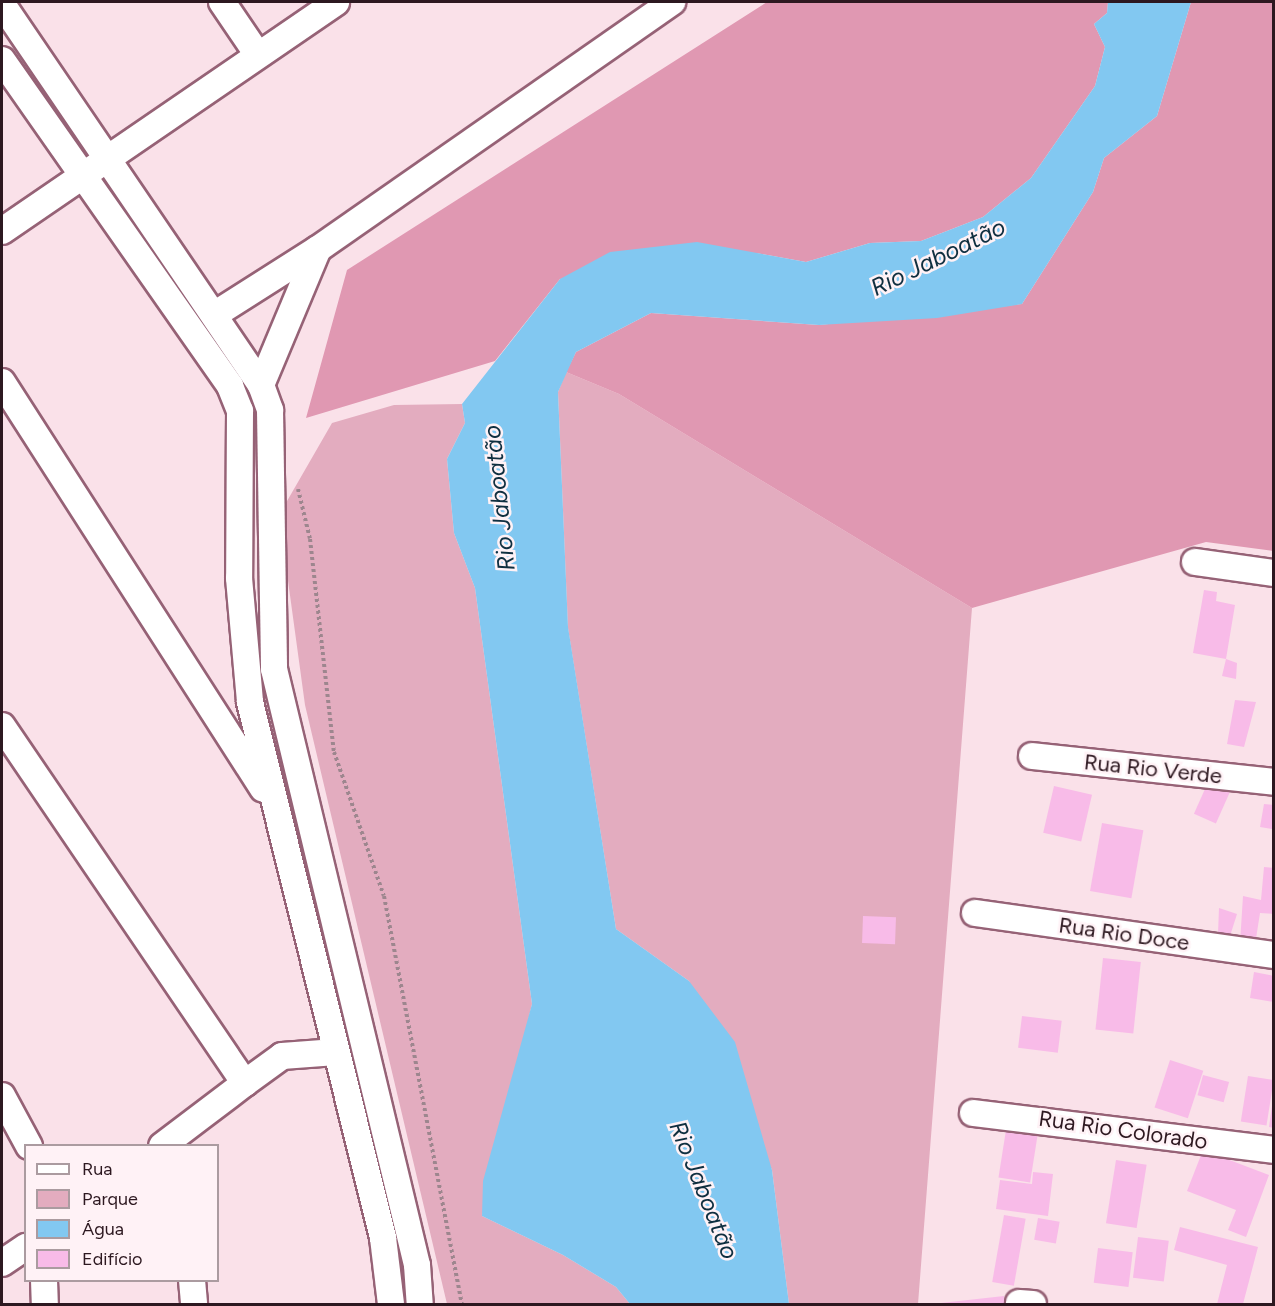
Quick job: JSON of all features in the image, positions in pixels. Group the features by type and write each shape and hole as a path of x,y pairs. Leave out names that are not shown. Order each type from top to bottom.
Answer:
{"street":[{"path":"222,2 258,55"},
{"path":"2,231 336,2"},
{"path":"214,315 318,249 672,2"},
{"path":"2,4 261,385 270,410 274,669 417,1265 420,1305"},
{"path":"2,60 230,386 240,411 240,589 250,702 273,804 383,1238 391,1305"},
{"path":"261,385 318,249"},
{"path":"2,382 273,804"},
{"path":"1195,562 1274,573"},
{"path":"2,726 245,1083"},
{"name":"Rua Rio Verde","path":"1032,756 1274,782"},
{"name":"Rua Rio Doce","path":"975,913 1274,955"},
{"path":"165,1144 282,1056 336,1052"},
{"path":"2,1096 28,1144"},
{"name":"Rua Rio Colorado","path":"973,1113 1274,1150"},
{"path":"2,1263 24,1248"},
{"path":"44,1282 45,1305"},
{"path":"192,1282 195,1305"}],"path":[{"path":"297,486 310,539 334,752 384,896 462,1305"}],"green space":[{"path":"566,372 619,394 972,608 918,1304 789,1304 772,1170 689,981 616,929 568,628 558,392"},
{"path":"462,404 465,423 447,459 454,533 475,588 532,1004 482,1216 563,1255 616,1287 630,1304 447,1304 305,705 279,515 332,423 394,405"}],"shaded area":[{"path":"767,2 1108,2 1107,13 1094,24 1105,47 1095,86 1031,178 983,217 921,241 870,243 806,262 756,253 560,279 495,361 306,418 347,270"},
{"path":"1191,2 1273,2 1273,551 1206,542 972,608 619,394 566,372 576,352 651,313 819,325 1022,304 1093,192 1104,158 1157,116"}],"water":[{"name":"Rio Jaboatão","path":"1108,2 1191,2 1157,116 1104,158 1093,192 1022,304 937,318 819,325 651,313 576,352 558,392 568,627 616,929 689,981 735,1042 772,1170 789,1304 630,1304 616,1287 563,1255 482,1216 483,1181 532,1004 475,588 454,533 447,459 465,423 462,404 560,279 610,252 697,242 806,262 870,243 921,241 983,217 1031,178 1095,86 1105,47 1094,24 1107,13"}],"building":[{"path":"1204,590 1217,592 1216,601 1235,605 1226,659 1193,653"},
{"path":"1226,659 1237,663 1236,679 1222,676"},
{"path":"1235,700 1256,702 1244,747 1227,744"},
{"path":"1209,780 1231,790 1216,824 1194,814"},
{"path":"1054,786 1092,795 1081,842 1043,833"},
{"path":"1264,804 1274,805 1272,829 1260,827"},
{"path":"1102,823 1143,830 1131,898 1090,891"},
{"path":"1264,867 1274,868 1274,914 1260,913 1255,945 1240,943 1243,896 1261,900"},
{"path":"1219,908 1237,914 1230,936 1218,934"},
{"path":"863,916 896,917 895,944 862,943"},
{"path":"1103,958 1141,962 1133,1034 1095,1030"},
{"path":"1254,972 1274,976 1274,1002 1250,998"},
{"path":"1022,1016 1062,1021 1058,1053 1018,1048"},
{"path":"1170,1060 1203,1071 1188,1118 1155,1108"},
{"path":"1203,1075 1229,1082 1224,1102 1198,1095"},
{"path":"1248,1076 1274,1080 1266,1126 1241,1121"},
{"path":"1272,1106 1274,1106 1274,1128 1269,1127"},
{"path":"1006,1130 1038,1135 1030,1182 998,1177"},
{"path":"1203,1150 1269,1175 1246,1237 1228,1230 1236,1210 1187,1191"},
{"path":"1116,1160 1147,1165 1137,1228 1106,1223"},
{"path":"1033,1172 1053,1174 1048,1216 996,1209 1000,1180 1032,1184"},
{"path":"1004,1215 1026,1219 1014,1286 992,1282"},
{"path":"1038,1218 1060,1222 1056,1243 1034,1240"},
{"path":"1180,1227 1258,1247 1243,1304 1217,1304 1227,1265 1174,1250"},
{"path":"1138,1237 1169,1241 1164,1281 1133,1278"},
{"path":"1098,1248 1133,1252 1128,1287 1094,1283"},
{"path":"1004,1296 1005,1304 941,1304 941,1303"}]}
